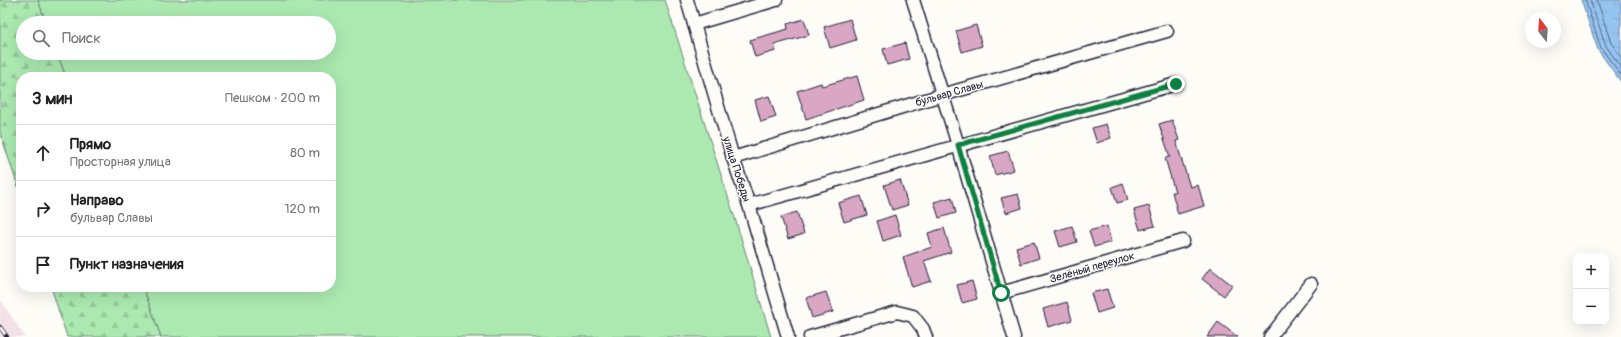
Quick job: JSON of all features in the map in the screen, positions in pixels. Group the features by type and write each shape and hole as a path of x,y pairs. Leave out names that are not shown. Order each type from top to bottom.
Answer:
{"street":[{"name":"улица Победы","path":"687,0 733,158 749,205 788,337"},
{"path":"694,24 776,0"},
{"path":"913,0 958,145 1014,337"},
{"name":"бульвар Славы","path":"733,158 942,95 1167,31"},
{"path":"749,205 1176,84"},
{"name":"Зелёный переулок","path":"1001,293 1183,242"},
{"path":"1270,337 1311,284"},
{"path":"810,337 897,312 913,316 923,329 926,337"}],"shaded area":[{"path":"0,299 25,337 0,337"}],"green space":[{"path":"0,0 38,0 44,16 16,16 16,60 60,60 64,72 16,72 16,181 0,132"},
{"path":"38,0 665,0 739,231 771,337 161,337 145,292 336,292 336,72 64,72 60,60 336,60 336,16 44,16"},
{"path":"53,292 145,292 161,337 67,337"}],"water":[{"path":"1581,0 1621,0 1621,82 1598,50"}],"building":[{"path":"804,19 809,35 774,45 776,51 755,57 750,40 788,29 787,24"},
{"path":"850,19 856,40 830,48 824,27"},
{"path":"976,25 982,46 962,52 956,31"},
{"path":"905,43 909,59 887,65 883,49"},
{"path":"857,76 864,100 806,119 797,91 821,83 822,86"},
{"path":"769,96 776,117 761,122 755,100"},
{"path":"1172,120 1179,140 1176,141 1190,187 1198,185 1204,206 1178,214 1172,192 1175,192 1165,158 1170,157 1159,124"},
{"path":"1106,124 1111,138 1097,143 1092,128"},
{"path":"1008,151 1014,170 995,175 990,156"},
{"path":"900,180 908,205 892,210 884,185"},
{"path":"1123,183 1128,200 1117,203 1112,187"},
{"path":"1018,194 1022,208 1006,213 1001,198"},
{"path":"861,196 867,215 844,222 838,203"},
{"path":"952,197 956,213 939,218 934,202"},
{"path":"1149,206 1155,226 1140,230 1134,210"},
{"path":"797,212 804,234 788,239 781,217"},
{"path":"895,215 901,235 883,241 877,221"},
{"path":"1072,226 1077,242 1060,247 1055,231"},
{"path":"1107,226 1111,242 1094,247 1089,231"},
{"path":"944,228 951,252 924,261 931,281 912,287 903,257 932,247 928,233"},
{"path":"1034,242 1039,258 1021,264 1016,247"},
{"path":"1210,268 1232,285 1224,296 1202,279"},
{"path":"972,281 977,299 962,303 957,285"},
{"path":"1107,289 1113,308 1097,313 1091,293"},
{"path":"826,292 833,312 812,318 806,298"},
{"path":"1067,302 1072,320 1048,327 1043,309"},
{"path":"1218,322 1238,337 1207,337"}],"railway":[{"path":"0,327 7,337"}],"route":[{"path":"1001,293 958,145 1176,84"}]}
